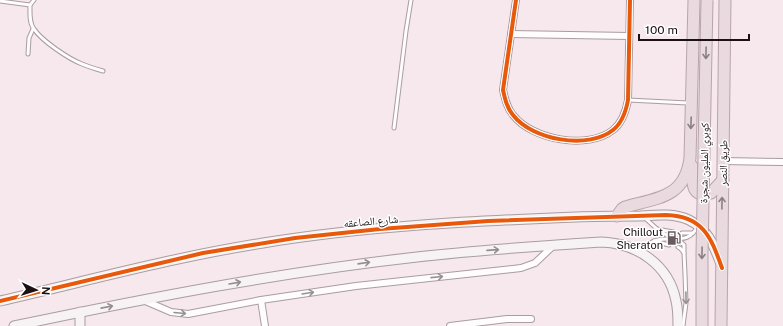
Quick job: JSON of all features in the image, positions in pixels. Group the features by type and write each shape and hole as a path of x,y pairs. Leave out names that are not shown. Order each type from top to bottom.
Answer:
{"highway":[{"path":"617,216 625,207 662,198 676,189 686,176 690,158 694,0"},
{"name":"كوبري المليون شجرة","path":"702,326 702,245 707,0"},
{"name":"طريق النصر","path":"721,326 725,0"},
{"path":"690,158 692,167 692,183 697,191 704,194 711,193 723,180"}],"street":[{"path":"516,0 504,90 506,103 518,121 533,130 551,138 580,142 596,139 613,130 621,121 626,112 628,100 630,0"},
{"path":"511,34 629,36"},
{"path":"723,161 783,162"},
{"name":"شارع الصاعقه","path":"0,301 188,257 279,240 434,225 538,219 617,216 678,216 689,219 699,226 712,240 722,268"},
{"path":"14,326 53,322 80,312 143,300 277,276 366,263 459,252 609,242 624,245 637,250 654,262 668,278 676,302 678,326"},
{"path":"143,300 167,311 182,314 193,313 261,300 356,286 521,268 535,263 553,246"},
{"path":"261,300 265,326"},
{"path":"80,312 80,326"},
{"path":"450,326 507,319 531,319"}],"lane":[{"path":"34,0 30,5 30,18 33,29 52,46 81,64 103,71"},
{"path":"394,128 411,0"},
{"path":"0,1 30,5"},
{"path":"28,54 29,38 33,29"},
{"path":"628,100 692,103"},
{"path":"642,216 662,233 674,238 687,237 699,226"},
{"path":"657,229 673,232"},
{"path":"682,233 693,233"},
{"path":"637,250 654,241 665,239 681,242 684,245 686,303 683,326"},
{"path":"654,241 670,245"},
{"path":"678,247 684,254"}],"cycle path":[{"path":"516,0 503,90 505,100 513,115 522,124 533,131 546,136 575,141 590,140 613,130 625,112 628,100 630,0"},
{"path":"0,301 203,253 295,238 380,229 488,221 666,215 679,216 689,219 704,230 714,247 722,268"}],"place":[{"name":"Chillout Sheraton","path":"674,238"}]}
